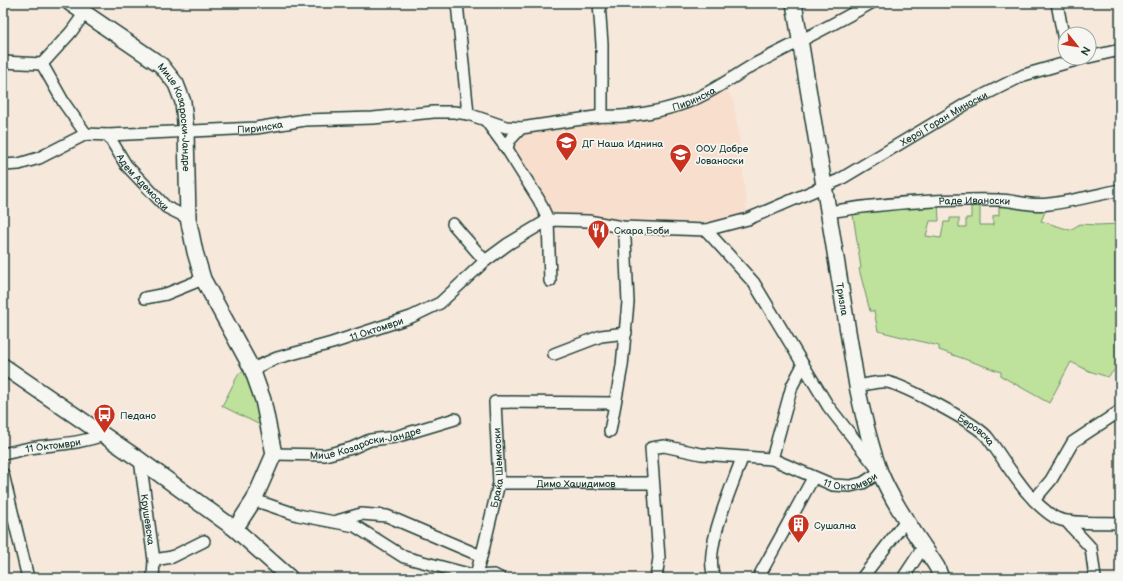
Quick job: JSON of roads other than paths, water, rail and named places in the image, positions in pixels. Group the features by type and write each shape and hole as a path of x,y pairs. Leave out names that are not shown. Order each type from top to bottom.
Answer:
{"street":[{"name":"Мице Козароски-Јандре","path":"70,3 84,14 161,65 176,84 183,102 186,132 188,218 203,279 252,369 263,400 274,454 325,455 352,448 370,440 395,438 455,419"},
{"path":"457,3 468,114"},
{"path":"599,3 602,44 602,116"},
{"name":"Тризла","path":"794,3 857,386 864,417 880,472 907,519 938,567 941,578"},
{"name":"Пиринска","path":"3,165 19,164 39,158 86,134 108,135 262,128 305,120 373,118 434,112 468,114 506,128 521,128 602,116 615,117 675,107 697,98 756,64 871,3"},
{"path":"1057,3 1061,26"},
{"path":"42,64 71,32 84,14"},
{"path":"1097,55 1120,50"},
{"path":"3,62 42,64"},
{"path":"42,64 64,103 86,134"},
{"name":"Херој Горан Миноски","path":"824,185 839,180 966,104 1024,75 1057,64"},
{"path":"487,122 507,149 539,200 548,220 550,282"},
{"path":"507,149 509,141 521,128"},
{"name":"Адем Адемоски","path":"108,135 126,165 166,207 188,218"},
{"path":"548,220 588,220 622,227 706,230 748,219 824,185"},
{"name":"Раде Иваноски","path":"828,212 895,203 938,201 999,200 1029,205 1048,205 1120,190"},
{"name":"11 Октомври","path":"252,369 277,358 411,318 440,303 485,261 508,244 548,220"},
{"path":"453,224 485,261"},
{"path":"610,431 622,366 628,302 625,238 622,227"},
{"name":"11 Октомври","path":"653,483 651,448 664,446 701,454 772,459 813,478 833,485 850,486 863,483 880,472 828,406 754,283 706,230"},
{"path":"145,298 166,294 203,279"},
{"path":"554,354 601,336 626,333"},
{"path":"772,459 792,386 803,365"},
{"path":"3,366 140,460 235,529 290,578"},
{"name":"Беровска","path":"857,386 885,382 899,385 945,409 987,436 1006,465 1034,500 1054,517 1068,522 1120,523"},
{"name":"Браќа Шемкоски","path":"475,577 499,482 495,402 614,403"},
{"path":"1034,500 1051,480 1074,442 1120,411"},
{"path":"848,432 864,417"},
{"name":"11 Октомври","path":"3,454 35,447 63,445 104,436"},
{"path":"235,529 254,500 274,454"},
{"path":"715,578 711,571 715,534 742,458"},
{"name":"Крушевска","path":"140,460 154,560 153,578"},
{"path":"3,474 28,578"},
{"path":"758,578 813,478"},
{"name":"Димо Хаџидимов","path":"499,482 653,483"},
{"path":"653,483 659,558 656,578"},
{"path":"254,500 298,515 336,521 355,526 404,557 475,577 494,575 500,578"},
{"path":"336,521 361,514 387,516 481,556"},
{"path":"862,578 907,519"},
{"name":"Беровска","path":"1068,522 1092,548 1095,578"},
{"path":"154,560 172,557 204,542"},
{"path":"904,578 924,546"}],"place":[{"name":"ДГ Наша Иднина","path":"567,162"},
{"name":"ООУ Добре Јованоски","path":"681,174"},
{"name":"Скара Боби","path":"599,250"},
{"name":"Педано","path":"104,434"},
{"name":"Сушална","path":"798,544"}]}
